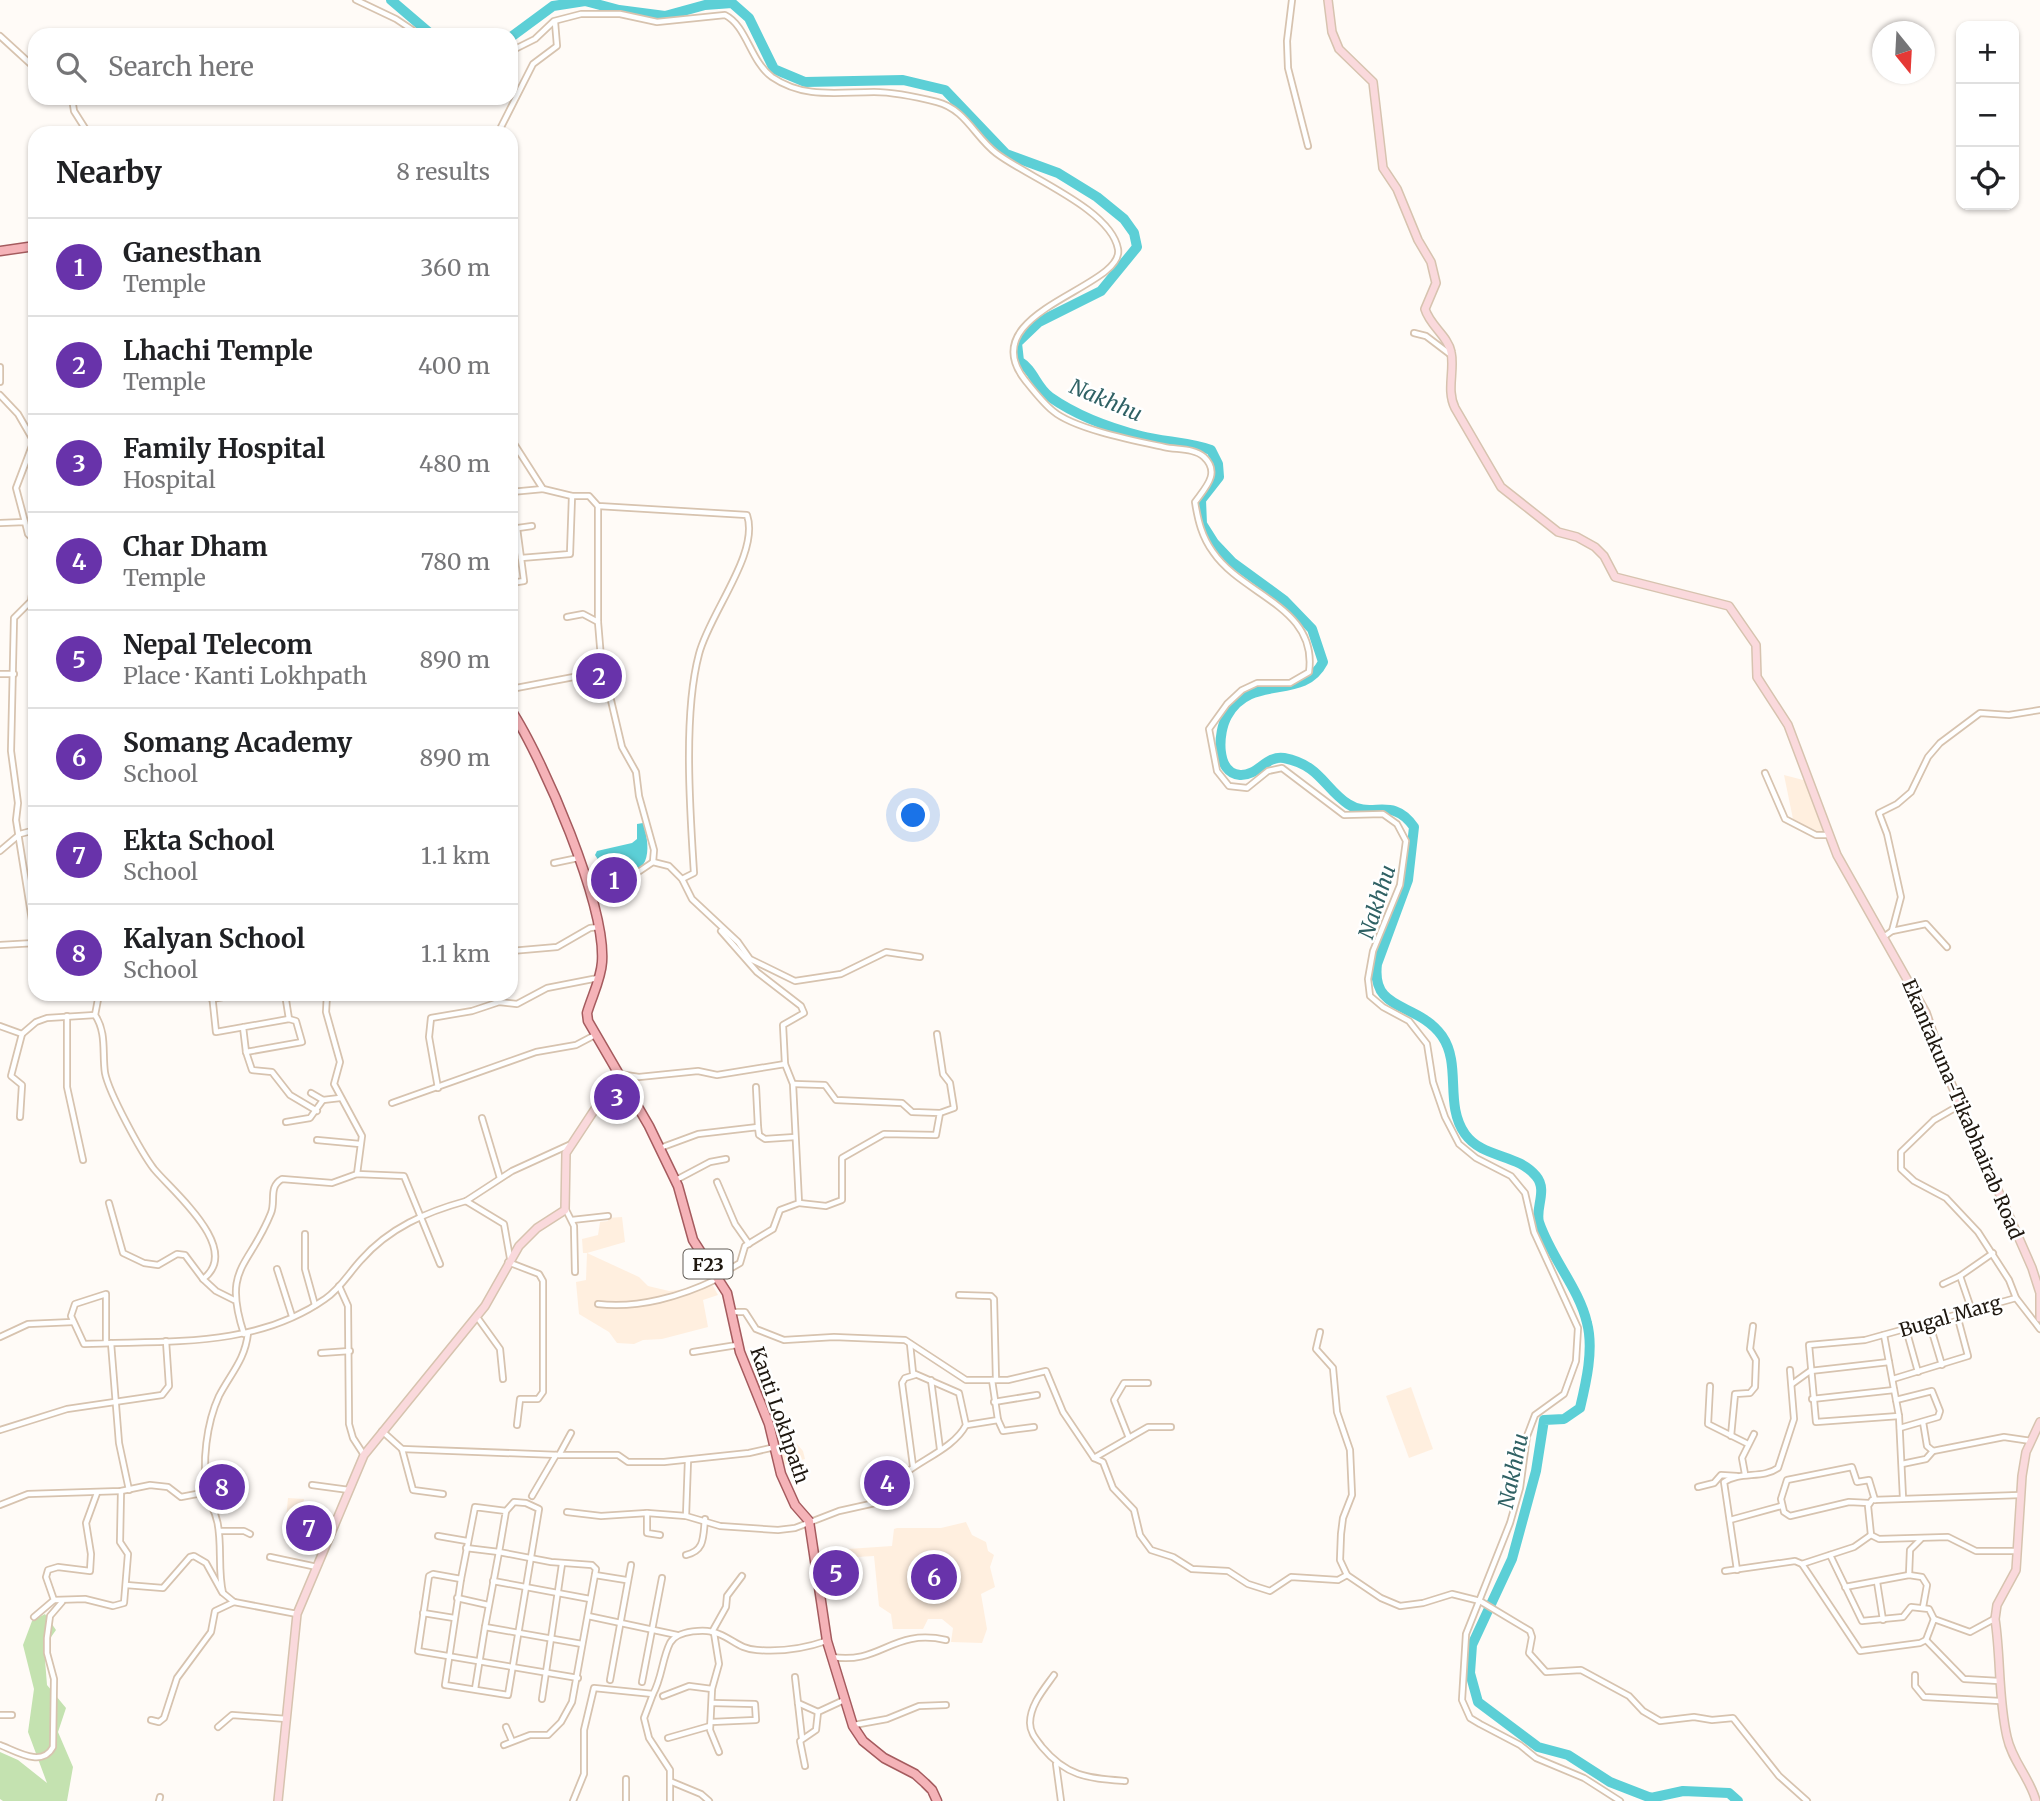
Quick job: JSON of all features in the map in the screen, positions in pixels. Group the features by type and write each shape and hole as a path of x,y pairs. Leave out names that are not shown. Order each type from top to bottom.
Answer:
{"main road":[{"path":"1328,0 1332,32 1339,49 1373,82 1383,169 1397,189 1431,262 1436,283 1425,306 1426,313 1434,329 1448,343 1451,356"},
{"path":"0,251 28,247"},
{"name":"Ekantakuna-Tikabhairab Road","path":"1451,356 1452,403 1501,486 1558,532 1577,537 1595,547 1604,556 1615,577 1721,603 1733,609 1758,648 1757,677 1788,725 1828,835 1926,1013 1960,1105 2032,1268 2040,1293 2040,1318"},
{"name":"Kanti Lokhpath","path":"518,723 544,773 593,898 600,926 602,962 587,1013 595,1035 660,1148 675,1180 693,1240 717,1278 733,1312 738,1345 769,1424 786,1487 808,1521 827,1641 853,1726 863,1741 884,1758 915,1774 932,1790 937,1801"},
{"path":"278,1801 297,1614 364,1455 477,1317 509,1260 537,1228 565,1210 566,1153 618,1074"},
{"path":"2036,1801 2032,1784 2012,1754 2000,1701 1994,1619 1997,1605 2016,1570 2020,1495 2026,1452 2040,1422"}],"street":[{"path":"356,0 410,28"},
{"path":"1292,0 1287,41 1288,68 1308,146"},
{"path":"518,48 536,39 554,21 582,14 620,14 657,22 725,15 732,19 754,60 772,77 796,88 818,94 875,92 951,107 993,152 1095,214 1112,235 1119,251 1115,262 1105,272 1052,302 1028,324 1013,344 1013,362 1054,412 1100,431 1167,448 1194,451 1205,457 1212,469 1212,478 1195,502 1198,525 1214,554 1296,624 1308,639 1312,654 1309,672 1290,682 1257,683 1242,690 1227,704 1209,729 1217,771 1229,786 1247,788 1268,771 1282,768 1344,815 1382,814 1397,824 1406,841 1400,885 1373,951 1368,979 1370,996 1383,1007 1409,1021 1427,1044 1433,1082 1445,1117 1459,1144 1476,1158 1511,1177 1525,1193 1534,1233 1578,1328 1576,1361 1564,1394 1535,1415 1527,1436 1520,1488 1510,1523 1481,1602 1466,1634 1461,1676 1462,1700 1470,1717 1536,1758 1584,1778 1620,1801"},
{"path":"518,94 533,64 557,46 554,21"},
{"path":"0,36 28,62"},
{"path":"73,105 84,126"},
{"path":"502,126 512,105"},
{"path":"1414,333 1426,336 1451,356"},
{"path":"0,367 0,382"},
{"path":"0,395 28,430"},
{"path":"518,450 543,489"},
{"path":"28,455 16,488 28,535"},
{"path":"518,491 543,489 572,496 589,496 597,506 598,622 605,671 622,747 636,772 639,796 654,850 653,862"},
{"path":"521,558 570,554 572,496"},
{"path":"597,506 747,515 751,527 737,573 709,624 698,656 690,763 694,873 682,879"},
{"path":"0,523 24,522"},
{"path":"518,528 532,526"},
{"path":"518,545 524,581 518,582"},
{"path":"28,604 14,618 11,751 28,891"},
{"path":"566,617 583,614 598,622"},
{"path":"518,688 605,671"},
{"path":"0,674 14,674"},
{"path":"1887,939 1901,897 1887,834 1879,813 1897,804 1911,792 1928,757 1980,713 2008,715 2040,710"},
{"path":"1765,773 1785,819 1816,835 1828,835"},
{"path":"0,851 20,834 28,832"},
{"path":"554,863 578,858"},
{"path":"593,898 606,894 653,862 669,866 682,879 692,899 757,972 801,1006 804,1013 783,1025 785,1064 793,1084 799,1203"},
{"path":"1892,930 1926,924 1947,947"},
{"path":"717,925 738,942 750,959 795,981 841,974 886,952 920,957"},
{"path":"518,950 557,947 590,928 600,926"},
{"path":"0,945 28,942"},
{"path":"438,1088 429,1037 431,1018 472,1011 499,1002 517,1004 547,988 598,978"},
{"path":"98,1001 95,1015 100,1026 105,1073 121,1111 153,1167 184,1198 209,1239 216,1260 212,1272 203,1279"},
{"path":"213,1001 216,1032 289,1019 296,1021 302,1042 246,1052"},
{"path":"286,1001 289,1019"},
{"path":"327,1001 326,1012 340,1062 334,1084 361,1131 357,1174"},
{"path":"20,1117 22,1085 11,1076 22,1034 36,1022 68,1016 95,1015"},
{"path":"68,1016 67,1087 83,1160"},
{"path":"0,1026 22,1034"},
{"path":"243,1027 246,1052 252,1070 272,1072 290,1095 317,1111"},
{"path":"793,1084 825,1085 836,1100 902,1103 912,1112 940,1113 954,1108 950,1083 943,1074 937,1034"},
{"path":"392,1102 536,1052 576,1045 595,1035"},
{"path":"618,1074 639,1077 698,1071 717,1074 785,1064"},
{"path":"756,1087 759,1135 765,1139 795,1137"},
{"path":"310,1093 323,1100 340,1098"},
{"path":"286,1122 305,1120 317,1111 323,1100"},
{"path":"1960,1105 1934,1120 1901,1152 1901,1169 1913,1181 1946,1198 1993,1253 2016,1298 2040,1328"},
{"path":"598,1304 639,1304 701,1287 740,1263 745,1246 773,1229 780,1210 799,1203 826,1206 842,1199 842,1158 884,1134 936,1135 940,1113"},
{"path":"482,1118 500,1178"},
{"path":"660,1148 698,1134 758,1127"},
{"path":"317,1140 360,1144"},
{"path":"129,1490 119,1443 117,1402 108,1343 107,1294 75,1304 73,1322 84,1344 108,1343 166,1340 201,1341 246,1333 315,1305 339,1286 371,1250 420,1216 466,1202 500,1178 575,1141"},
{"path":"675,1180 710,1162 726,1159"},
{"path":"205,1496 208,1492 204,1471 213,1414 226,1384 243,1359 246,1333 234,1300 237,1276 270,1215 273,1190 277,1182 296,1178 332,1183 357,1174 404,1176 440,1264"},
{"path":"717,1182 735,1224 749,1244"},
{"path":"466,1202 504,1224 509,1260 539,1274 543,1281 543,1392 538,1399 520,1399 517,1425"},
{"path":"109,1203 123,1253 128,1257 158,1265 177,1254 185,1255 216,1291 234,1300"},
{"path":"565,1210 572,1220 575,1272"},
{"path":"572,1220 608,1216"},
{"path":"305,1234 305,1269 315,1305"},
{"path":"1943,1283 1961,1276 1993,1253"},
{"path":"277,1269 292,1316"},
{"path":"1961,1276 1972,1311"},
{"path":"339,1286 347,1300 350,1351 349,1424 353,1438 364,1455"},
{"path":"959,1295 991,1296 993,1299 994,1402 1003,1431 1034,1427"},
{"name":"Bugal Marg","path":"1899,1416 1820,1424 1813,1419 1809,1345 1865,1340 2016,1298"},
{"path":"733,1312 745,1312 756,1329 784,1340 834,1337 894,1339 910,1343 966,1380 994,1380 1046,1371 1059,1405 1094,1458 1103,1462 1113,1488 1134,1510 1140,1535 1151,1550 1173,1557 1192,1569 1228,1571 1248,1584 1270,1591 1291,1577 1338,1580 1347,1575"},
{"path":"1892,1379 1968,1356 1956,1315"},
{"path":"477,1317 500,1349 503,1379"},
{"path":"0,1337 28,1324 73,1322"},
{"path":"1929,1322 1942,1365"},
{"path":"1731,1436 1734,1397 1741,1392 1754,1391 1755,1387 1756,1360 1750,1349 1753,1326"},
{"path":"1906,1329 1918,1372"},
{"path":"1320,1332 1316,1349 1333,1368 1337,1412 1350,1450 1353,1495 1340,1534 1340,1560 1347,1575 1381,1598 1401,1606 1423,1603 1452,1594 1481,1602 1530,1631 1532,1637 1529,1653 1546,1672 1581,1670 1629,1696 1643,1711 1660,1721 1694,1717 1712,1720 1734,1718 1779,1776 1807,1801"},
{"name":"Bugal Marg","path":"1884,1335 1899,1416 1903,1497"},
{"path":"0,1430 67,1409 155,1398 168,1390 166,1340"},
{"path":"910,1343 915,1375"},
{"path":"693,1352 738,1345"},
{"path":"321,1353 350,1351"},
{"path":"1792,1384 1810,1371 1889,1363"},
{"path":"1737,1570 1724,1482 1737,1476 1771,1472 1778,1468 1794,1419 1790,1370"},
{"path":"567,1512 601,1516 647,1513 686,1516 705,1519 720,1526 778,1530 795,1528 808,1521 884,1501 896,1489 896,1479 960,1434 966,1425 959,1393 931,1379 915,1375 905,1378 902,1383 913,1466"},
{"path":"931,1379 940,1449"},
{"path":"1129,1438 1114,1400 1124,1383 1149,1383"},
{"path":"1710,1386 1706,1421 1710,1426 1748,1444"},
{"path":"1812,1399 1894,1390"},
{"path":"1896,1400 1932,1391 1940,1415 1900,1428"},
{"path":"994,1402 1037,1395"},
{"path":"966,1425 998,1420"},
{"path":"1923,1422 1927,1446 1933,1451"},
{"path":"1094,1458 1147,1427 1171,1427"},
{"path":"382,1431 402,1448 413,1490 443,1494"},
{"path":"532,1496 571,1433"},
{"path":"1745,1474 1742,1458 1754,1434"},
{"path":"1902,1464 1926,1458 1933,1451 2004,1437 2031,1441"},
{"path":"402,1448 618,1455 628,1462 640,1462 688,1460 775,1447"},
{"path":"686,1516 688,1460"},
{"path":"1875,1500 1869,1480 1857,1482 1852,1467 1840,1467 1787,1480 1781,1506 1783,1512 1790,1516 1849,1502 1869,1503 1903,1497 2020,1495"},
{"path":"1698,1487 1714,1483 1721,1475 1737,1476"},
{"path":"0,1505 28,1494 97,1493 162,1485 181,1497 196,1492 205,1496 219,1531 223,1593"},
{"path":"312,1485 350,1490"},
{"path":"54,1600 62,1602 77,1599 121,1604 126,1599 128,1554 120,1542 121,1491"},
{"path":"54,1600 46,1577 48,1570 58,1567 90,1571 91,1554 86,1523 97,1493"},
{"path":"475,1689 506,1511 514,1502 526,1503 539,1509 508,1695 445,1685 457,1598 475,1507 506,1511"},
{"path":"1869,1503 1871,1535"},
{"path":"1730,1520 1781,1506"},
{"path":"647,1513 647,1533 660,1535"},
{"path":"686,1555 696,1553 701,1548 705,1519"},
{"path":"219,1531 244,1531 250,1534"},
{"path":"1871,1535 1879,1539 1948,1537 1976,1551 2016,1551"},
{"path":"1802,1564 1853,1547 1871,1535"},
{"path":"438,1536 499,1552 562,1564 595,1567 578,1678 568,1712 554,1730 544,1737 530,1735 505,1745"},
{"path":"1909,1575 1910,1550 1921,1539"},
{"path":"1830,1555 1862,1621 1903,1617 1911,1606 1929,1609 1934,1619 1970,1632 1994,1619"},
{"path":"126,1585 163,1588 190,1557 194,1556 206,1563 223,1593 234,1602 297,1614"},
{"path":"270,1557 318,1567"},
{"path":"1725,1571 1795,1561 1802,1564 1860,1651 1926,1640"},
{"path":"542,1699 562,1564"},
{"path":"610,1680 631,1564"},
{"path":"461,1579 430,1575 418,1651 578,1678"},
{"path":"1845,1587 1909,1575 1926,1579 1923,1607"},
{"path":"595,1576 626,1580"},
{"path":"719,1752 710,1724 712,1689 719,1664 713,1632 726,1607 727,1596 742,1576"},
{"path":"642,1682 662,1578"},
{"path":"494,1581 590,1599"},
{"path":"1877,1581 1883,1620"},
{"path":"457,1598 488,1605"},
{"path":"34,1617 54,1600"},
{"path":"0,1745 31,1757 46,1755 53,1746 54,1679 47,1653 47,1638 50,1616 62,1602"},
{"path":"151,1720 159,1722 164,1718 177,1678 211,1632 215,1611 234,1602"},
{"path":"423,1613 454,1618"},
{"path":"589,1616 677,1635 713,1632 735,1646 757,1650 801,1649 827,1641"},
{"path":"1926,1640 1934,1619"},
{"path":"485,1627 582,1644"},
{"path":"670,1801 672,1782 666,1759 649,1738 644,1718 663,1672 670,1643 677,1635"},
{"path":"831,1657 852,1660 905,1638 925,1635 946,1640"},
{"path":"1926,1640 1946,1664 1964,1679 1999,1681"},
{"path":"1054,1675 1035,1702 1030,1723 1032,1735 1055,1763 1073,1773 1125,1781"},
{"path":"1915,1675 1914,1686 1924,1697 2000,1701"},
{"path":"795,1677 802,1738 799,1746 805,1766"},
{"path":"663,1696 689,1686 712,1689"},
{"path":"573,1801 583,1774 584,1730 594,1689 653,1694"},
{"path":"798,1703 818,1712 844,1700"},
{"path":"668,1738 710,1724 756,1720 755,1704 712,1703"},
{"path":"853,1726 887,1719 919,1706 946,1705"},
{"path":"802,1738 816,1730 818,1712"},
{"path":"0,1715 12,1715"},
{"path":"218,1727 232,1715 288,1719"},
{"path":"506,1727 512,1741"},
{"path":"1055,1763 1061,1801"},
{"path":"626,1779 626,1801"},
{"path":"672,1782 701,1794 709,1801"}],"shaded area":[{"path":"1784,775 1807,781 1822,820 1823,834 1793,819"},
{"path":"622,1217 625,1242 583,1253 582,1239 598,1235 600,1222 608,1221 607,1218"},
{"path":"587,1253 639,1277 648,1286 669,1291 713,1286 718,1295 703,1300 708,1327 634,1344 617,1343 609,1332 579,1314 576,1282 586,1280"},
{"path":"1411,1387 1433,1449 1409,1458 1386,1396"},
{"path":"790,1423 790,1436 803,1451 805,1459 782,1465 774,1429"},
{"path":"229,1464 239,1469 236,1501 209,1495 206,1480 218,1477"},
{"path":"288,1498 304,1499 303,1514 337,1517 327,1543 305,1538 284,1540"},
{"path":"966,1522 972,1535 986,1542 988,1551 994,1555 990,1567 995,1587 981,1594 987,1629 982,1643 951,1642 953,1628 942,1619 928,1619 923,1629 893,1629 891,1614 879,1606 874,1556 821,1559 820,1553 833,1550 892,1546 894,1529 897,1528 941,1528"}],"green space":[{"path":"45,1614 56,1630 44,1647 47,1685 66,1708 58,1732 73,1767 67,1801 3,1801 0,1799 0,1752 18,1760 47,1783 28,1732 34,1689 23,1645 32,1621"}],"water":[{"path":"643,823 647,845 644,863 632,873 609,876 595,855 597,851 632,843 637,839 637,824"}],"waterway":[{"path":"391,0 424,28"},
{"name":"Nakhhu","path":"518,32 553,6 585,1 619,10 665,16 705,5 732,3 749,18 774,69 805,82 903,80 945,90 1006,154 1058,173 1097,197 1124,219 1134,233 1137,247 1101,291 1039,322 1017,343 1019,361 1045,393 1082,416 1141,436 1211,450 1218,464 1219,477 1201,500 1202,524 1214,543 1232,562 1284,600 1312,629 1323,662 1314,674 1303,681 1263,690 1237,703 1227,716 1222,732 1221,751 1226,767 1232,773 1240,775 1252,772 1278,758 1296,761 1314,771 1348,804 1365,810 1398,812 1414,827 1408,880 1377,964 1377,980 1388,999 1432,1025 1442,1036 1451,1059 1455,1110 1465,1134 1481,1148 1519,1163 1536,1176 1541,1187 1539,1222 1578,1298 1587,1323 1589,1355 1580,1408 1564,1419 1544,1420 1536,1471 1512,1559 1472,1645 1470,1673 1478,1702 1538,1747 1568,1755 1610,1782 1651,1798 1683,1791 1729,1793 1738,1801"}],"place":[{"name":"Lhachi Temple","path":"599,676"},
{"name":"Ganesthan","path":"614,880"},
{"name":"Family Hospital","path":"617,1097"},
{"name":"Char Dham","path":"887,1483"},
{"name":"Kalyan School","path":"222,1487"},
{"name":"Ekta School","path":"309,1528"},
{"name":"Nepal Telecom","path":"836,1573"},
{"name":"Somang Academy","path":"934,1577"}]}
